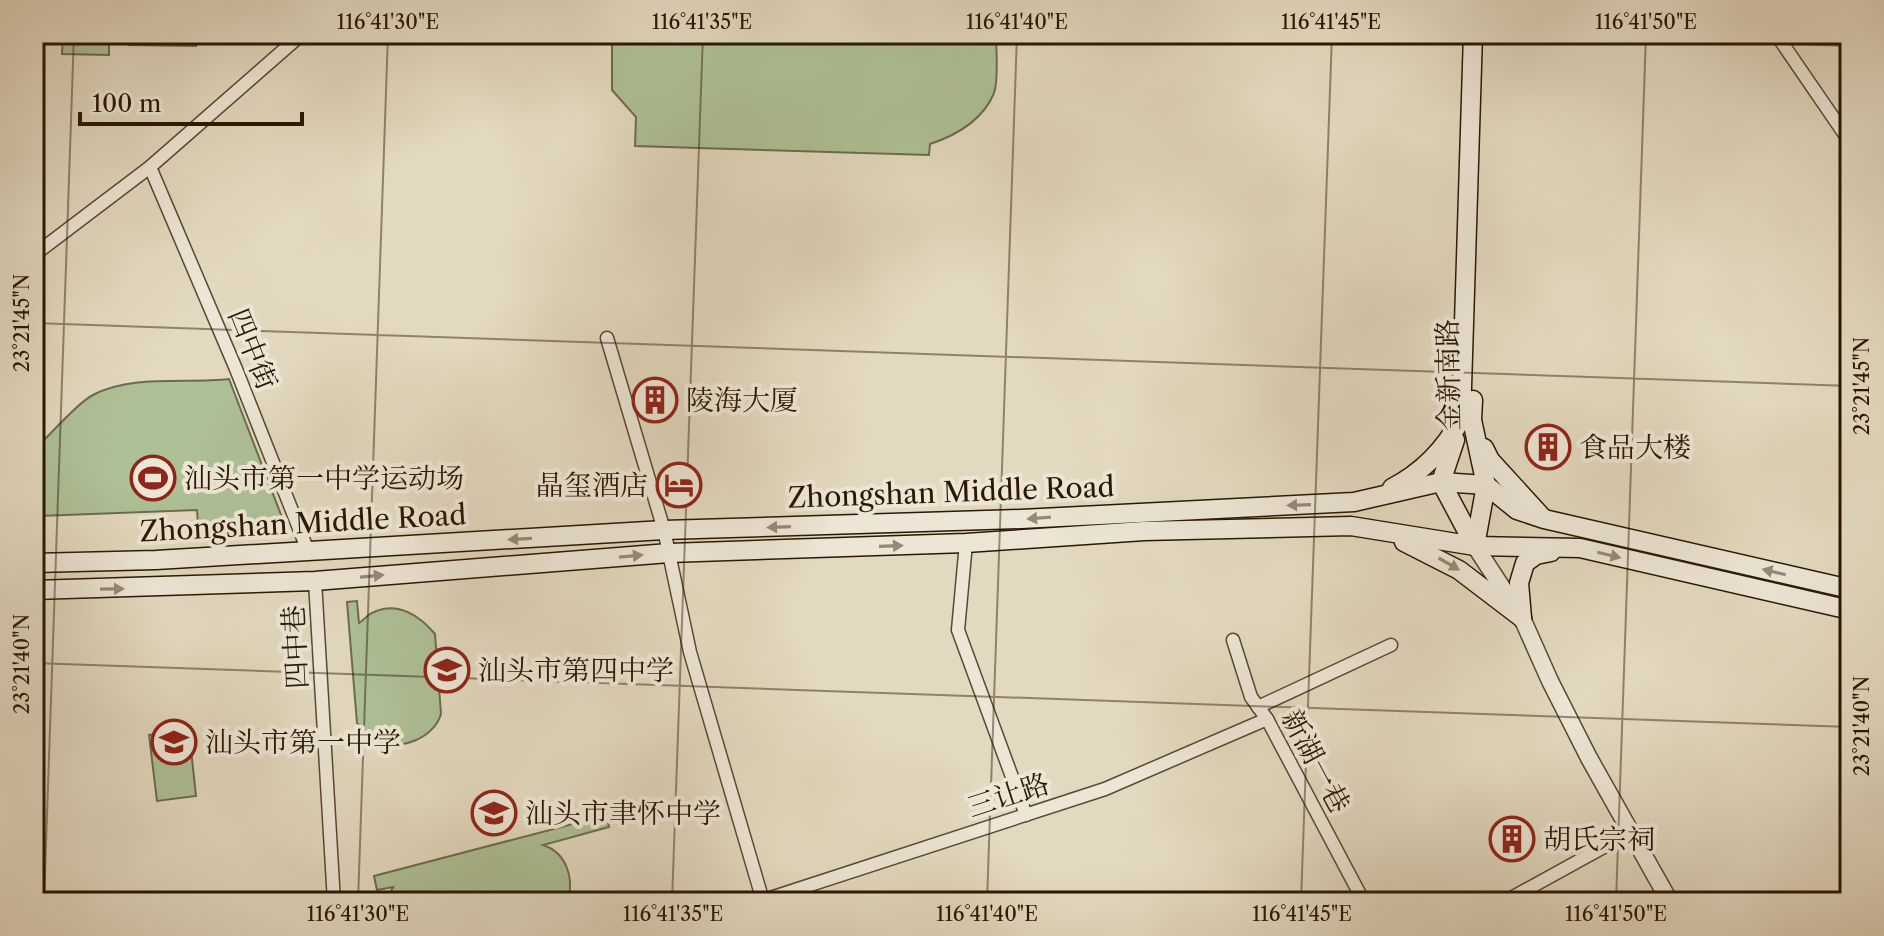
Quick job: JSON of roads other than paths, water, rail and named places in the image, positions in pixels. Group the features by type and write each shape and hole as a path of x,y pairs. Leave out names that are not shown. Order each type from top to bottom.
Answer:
{"main road":[{"name":"金新南路","path":"1473,34 1467,420 1486,485 1475,546"},
{"name":"金新南路","path":"1354,502 1408,480 1449,442 1467,420 1483,34"},
{"path":"1467,420 1441,482 1475,546"},
{"path":"1467,420 1490,460 1544,519"},
{"name":"Zhongshan Middle Road","path":"34,563 156,560 664,530 1021,519 1354,502 1441,482 1486,485"},
{"path":"1486,485 1517,510 1544,519 1850,589"},
{"path":"1351,526 1387,534 1433,555 1459,570 1522,618"},
{"name":"Zhongshan Middle Road","path":"34,590 315,581 669,553 966,543 1144,531 1351,526 1475,546 1580,548 1850,610"},
{"path":"1522,618 1519,583 1525,563 1536,555 1580,548"}],"street":[{"path":"34,255 150,167 302,34"},
{"path":"1776,34 1850,142"},
{"name":"四中街","path":"150,167 236,369 308,551"},
{"path":"607,338 664,530 690,652 760,901"},
{"path":"966,543 958,630 1026,815"},
{"path":"1475,546 1522,618 1563,706 1670,902"},
{"name":"四中巷","path":"315,581 334,902"},
{"name":"新湖一巷","path":"1233,640 1251,697 1267,719 1364,902"},
{"path":"1258,707 1391,645"},
{"name":"三让路","path":"760,901 1105,789 1267,719"},
{"path":"1504,902 1631,832"}],"place":[{"name":"陵海大厦","path":"655,400"},
{"name":"食品大楼","path":"1548,447"},
{"name":"汕头市第一中学运动场","path":"153,478"},
{"name":"晶玺酒店","path":"679,485"},
{"name":"汕头市第四中学","path":"447,670"},
{"name":"汕头市第一中学","path":"174,742"},
{"name":"汕头市聿怀中学","path":"494,813"},
{"name":"胡氏宗祠","path":"1512,839"}]}
